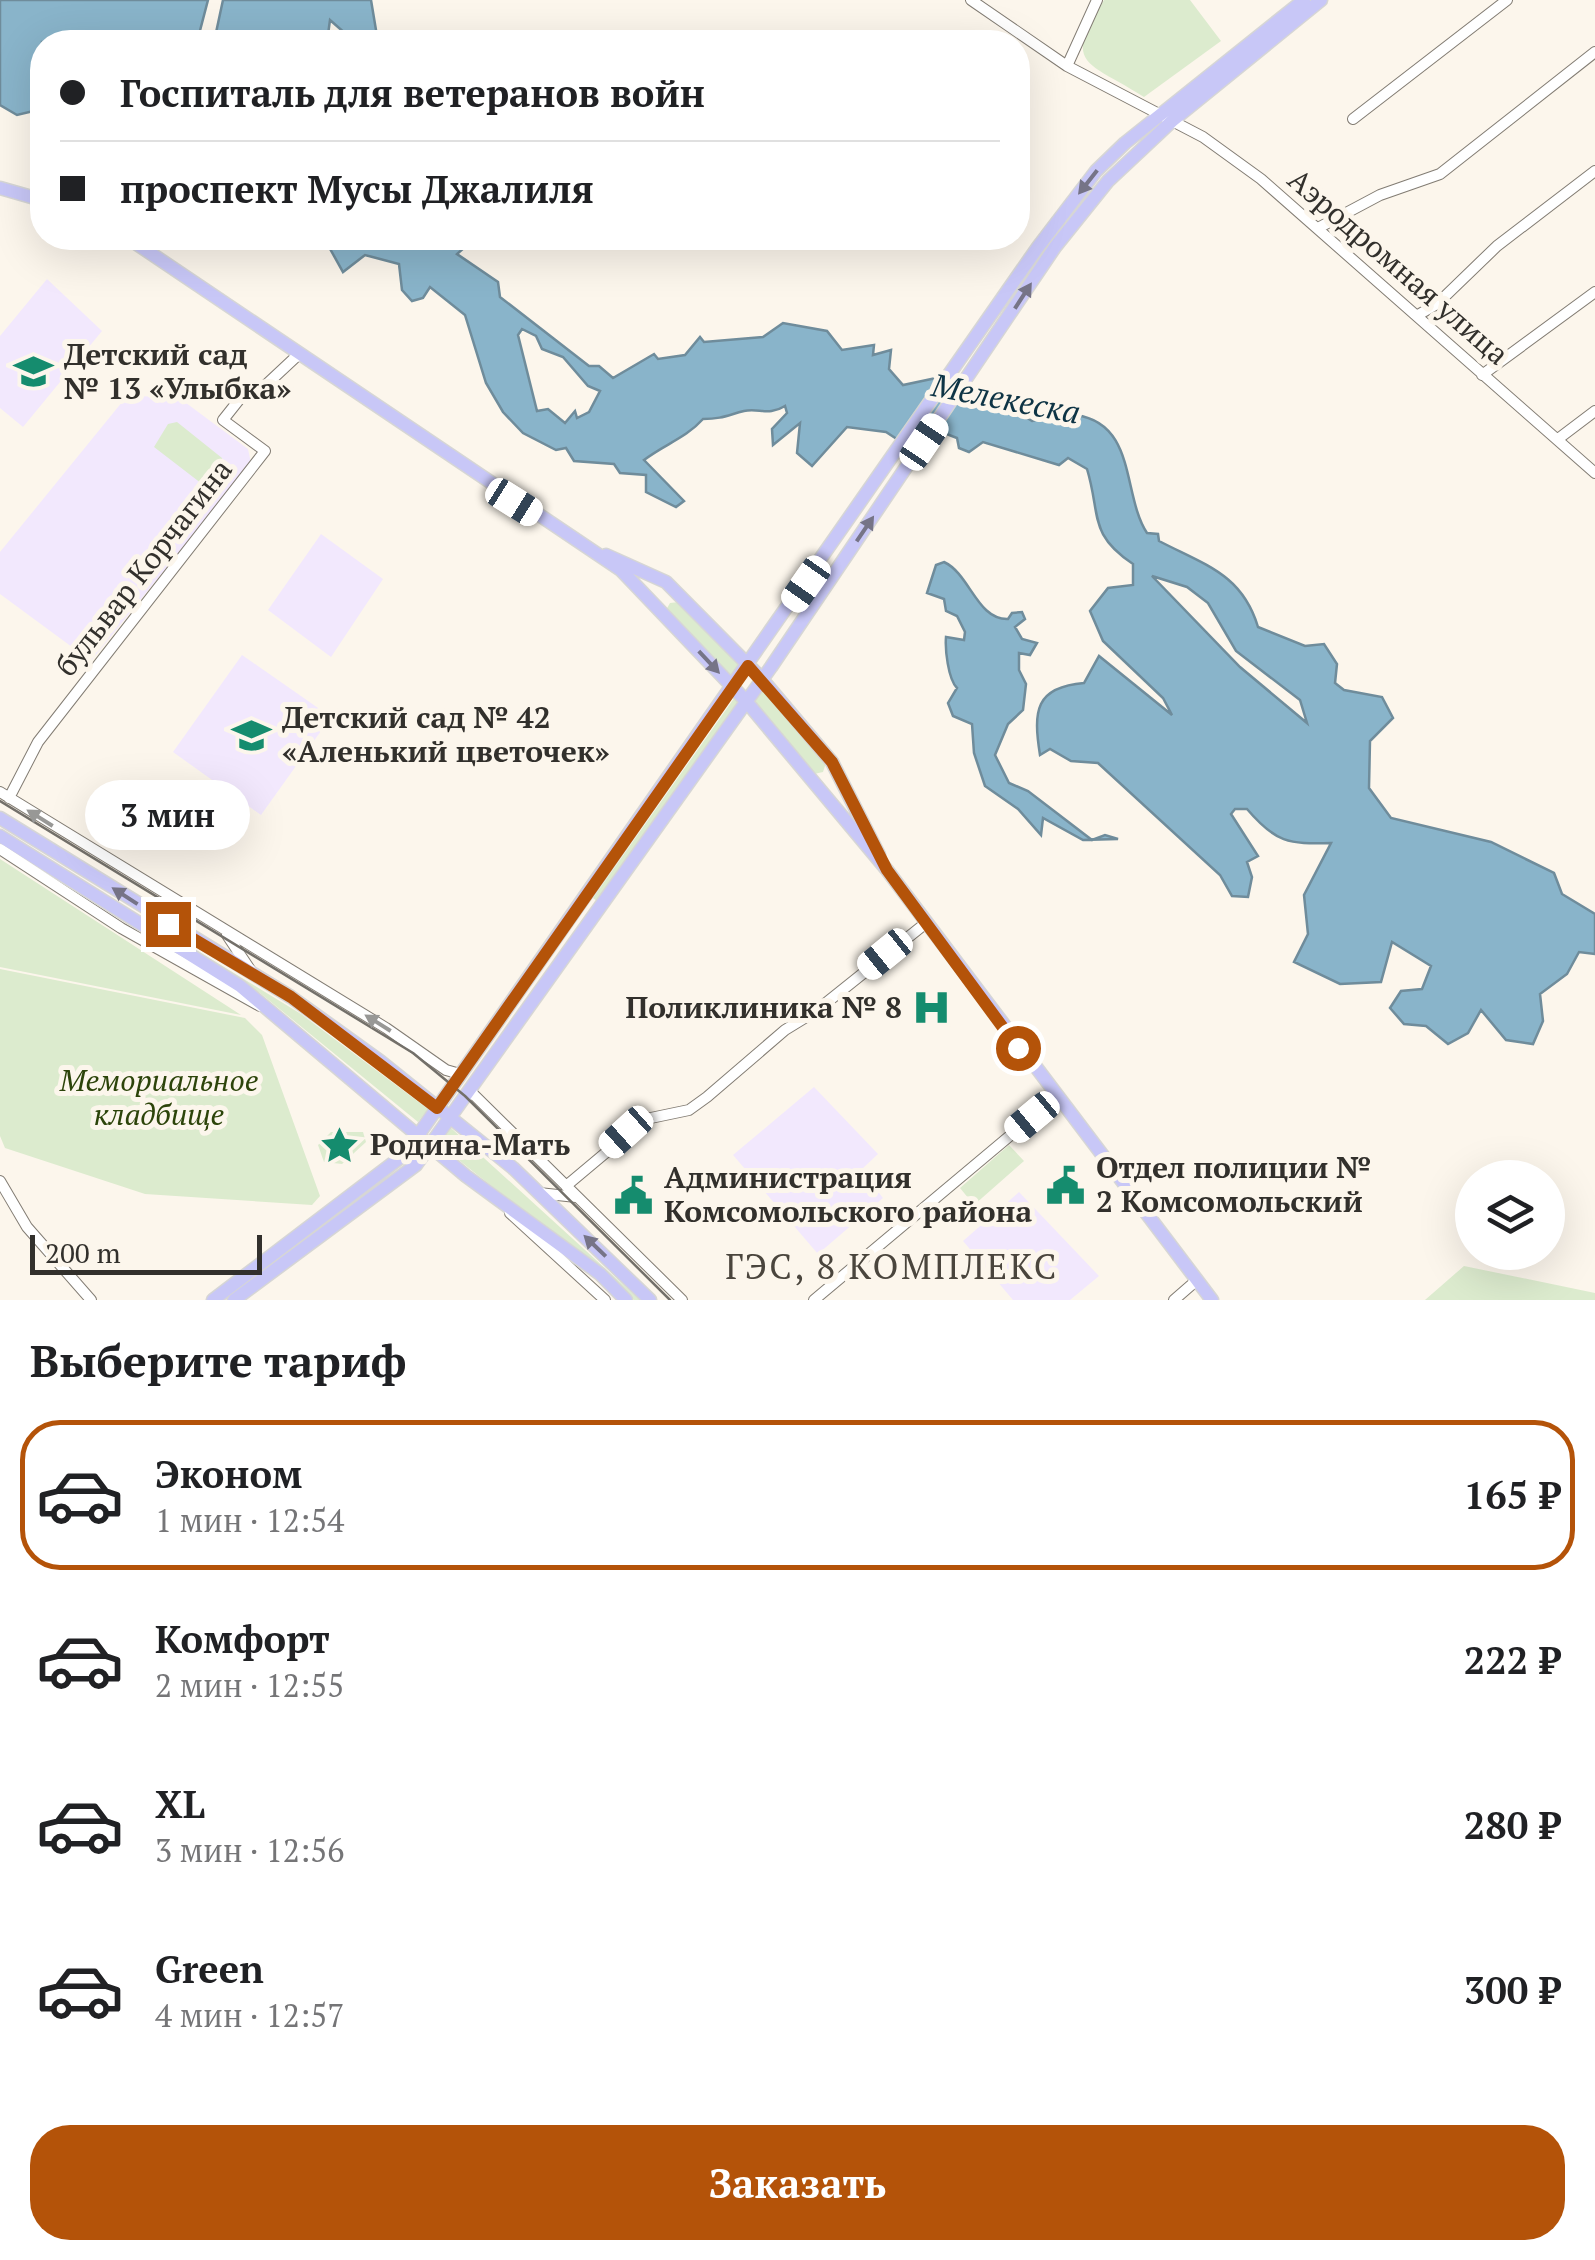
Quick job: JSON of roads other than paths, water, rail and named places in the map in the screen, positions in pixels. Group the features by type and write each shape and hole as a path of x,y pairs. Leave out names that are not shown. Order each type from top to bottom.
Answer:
{"main road":[{"path":"213,1300 416,1165 437,1108 460,1074 1096,171 1158,114 1304,0"},
{"path":"425,1138 450,1118 771,667 1066,234 1108,182 1172,121 1321,0"},
{"path":"0,188 30,197"},
{"path":"146,250 620,570 746,701 887,870 1055,1098 1212,1300"},
{"path":"588,548 656,576 685,599 761,678 832,762 887,870"},
{"path":"665,616 662,605 668,596 685,599"},
{"path":"806,776 823,780 832,762"},
{"path":"0,818 255,976 380,1061 539,1192 650,1300"},
{"path":"0,836 240,986 275,1012 326,1061 503,1204 600,1274 626,1300"},
{"path":"582,904 593,903 594,914"},
{"path":"234,1300 290,1251"}],"street":[{"name":"Аэродромная улица","path":"971,0 1014,30"},
{"path":"1066,66 1097,0"},
{"path":"1353,118 1507,0"},
{"name":"Аэродромная улица","path":"1030,41 1066,66 1203,136 1318,228 1595,473"},
{"path":"1318,228 1380,196 1440,174 1595,52"},
{"path":"1418,315 1437,304 1497,246 1595,172"},
{"path":"1482,375 1595,292"},
{"name":"бульвар Корчагина","path":"4,795 40,740 265,451 223,420 246,391 254,396 299,354"},
{"path":"1558,440 1595,412"},
{"path":"4,795 386,1028 446,1070 460,1074"},
{"path":"0,849 233,995 275,1012"},
{"path":"566,1186 646,1118 689,1110 785,1030 816,1011 926,923"},
{"path":"221,927 255,976"},
{"path":"469,1090 682,1300"},
{"path":"814,1300 1055,1098"},
{"path":"0,1181 27,1227 90,1300"},
{"path":"539,1192 577,1198"},
{"path":"503,1204 528,1232 605,1300"},
{"path":"1174,1300 1198,1280"}],"water":[{"path":"0,0 208,0 200,30 30,30 30,112 17,115 0,105"},
{"path":"223,0 371,0 376,30 341,30 330,20 329,30 217,30"},
{"name":"Мелекеска","path":"331,250 462,250 457,254 498,282 500,297 589,366 599,366 613,378 654,354 658,359 685,355 700,337 704,342 763,337 783,323 827,331 842,350 874,345 873,355 891,350 889,369 903,385 950,375 950,394 969,402 994,401 1005,393 1041,407 1019,407 1021,414 1032,421 1055,412 1096,421 1119,446 1147,533 1158,534 1159,541 1232,583 1251,609 1258,627 1305,646 1324,644 1337,664 1335,683 1344,690 1382,697 1393,718 1370,741 1369,788 1391,818 1491,842 1554,873 1562,894 1595,914 1595,954 1579,952 1567,974 1540,994 1543,1021 1533,1044 1506,1040 1481,1010 1468,1033 1448,1044 1426,1026 1404,1024 1390,1008 1401,991 1422,989 1431,966 1392,942 1381,982 1340,984 1294,962 1308,934 1304,895 1331,843 1284,839 1266,829 1247,809 1235,809 1231,814 1258,856 1247,862 1252,877 1248,897 1232,896 1220,875 1098,763 1071,761 1050,749 1040,755 1037,726 1041,704 1055,690 1084,683 1099,656 1172,715 1163,698 1103,641 1090,611 1108,588 1133,585 1133,564 1102,533 1087,469 1068,458 1059,465 983,442 969,452 959,448 957,438 918,423 906,445 886,432 847,427 812,466 797,453 800,423 773,445 772,429 787,413 785,406 774,411 744,411 703,419 644,460 684,501 676,507 646,492 646,475 620,473 614,464 574,461 566,448 556,450 523,433 503,412 486,383 465,315 430,287 423,298 412,301 402,290 399,264 365,255 343,272","holes":["522,329 536,336 542,349 563,357 588,386 600,391 589,412 577,418 575,411 565,423 548,409 537,411 518,335","1152,576 1187,587 1208,603 1236,651 1300,700 1307,723 1240,667"]},
{"path":"944,562 961,576 989,612 1008,619 1012,613 1022,612 1025,619 1015,627 1022,639 1037,643 1030,655 1019,653 1019,670 1026,684 1023,710 1008,724 995,755 1009,783 1028,791 1092,840 1083,840 1043,818 1041,835 1018,809 985,786 974,753 972,724 953,716 948,703 957,688 949,671 946,637 964,640 965,632 957,616 946,611 944,599 927,593 936,565"}],"tram line":[{"path":"0,801 413,1053 465,1096 670,1300"}],"place":[{"name":"Детский сад № 13 «Улыбка»","path":"34,372"},
{"name":"Детский сад № 42 «Аленький цветочек»","path":"252,735"},
{"name":"Поликлиника № 8","path":"932,1008"},
{"name":"Родина-Мать","path":"340,1145"},
{"name":"Отдел полиции № 2 Комсомольский","path":"1066,1185"},
{"name":"Администрация Комсомольского района","path":"634,1195"}],"district":[{"name":"ГЭС, 8 КОМПЛЕКС","path":"892,1267"}],"park label":[{"name":"Мемориальное кладбище","path":"159,1098"}]}
